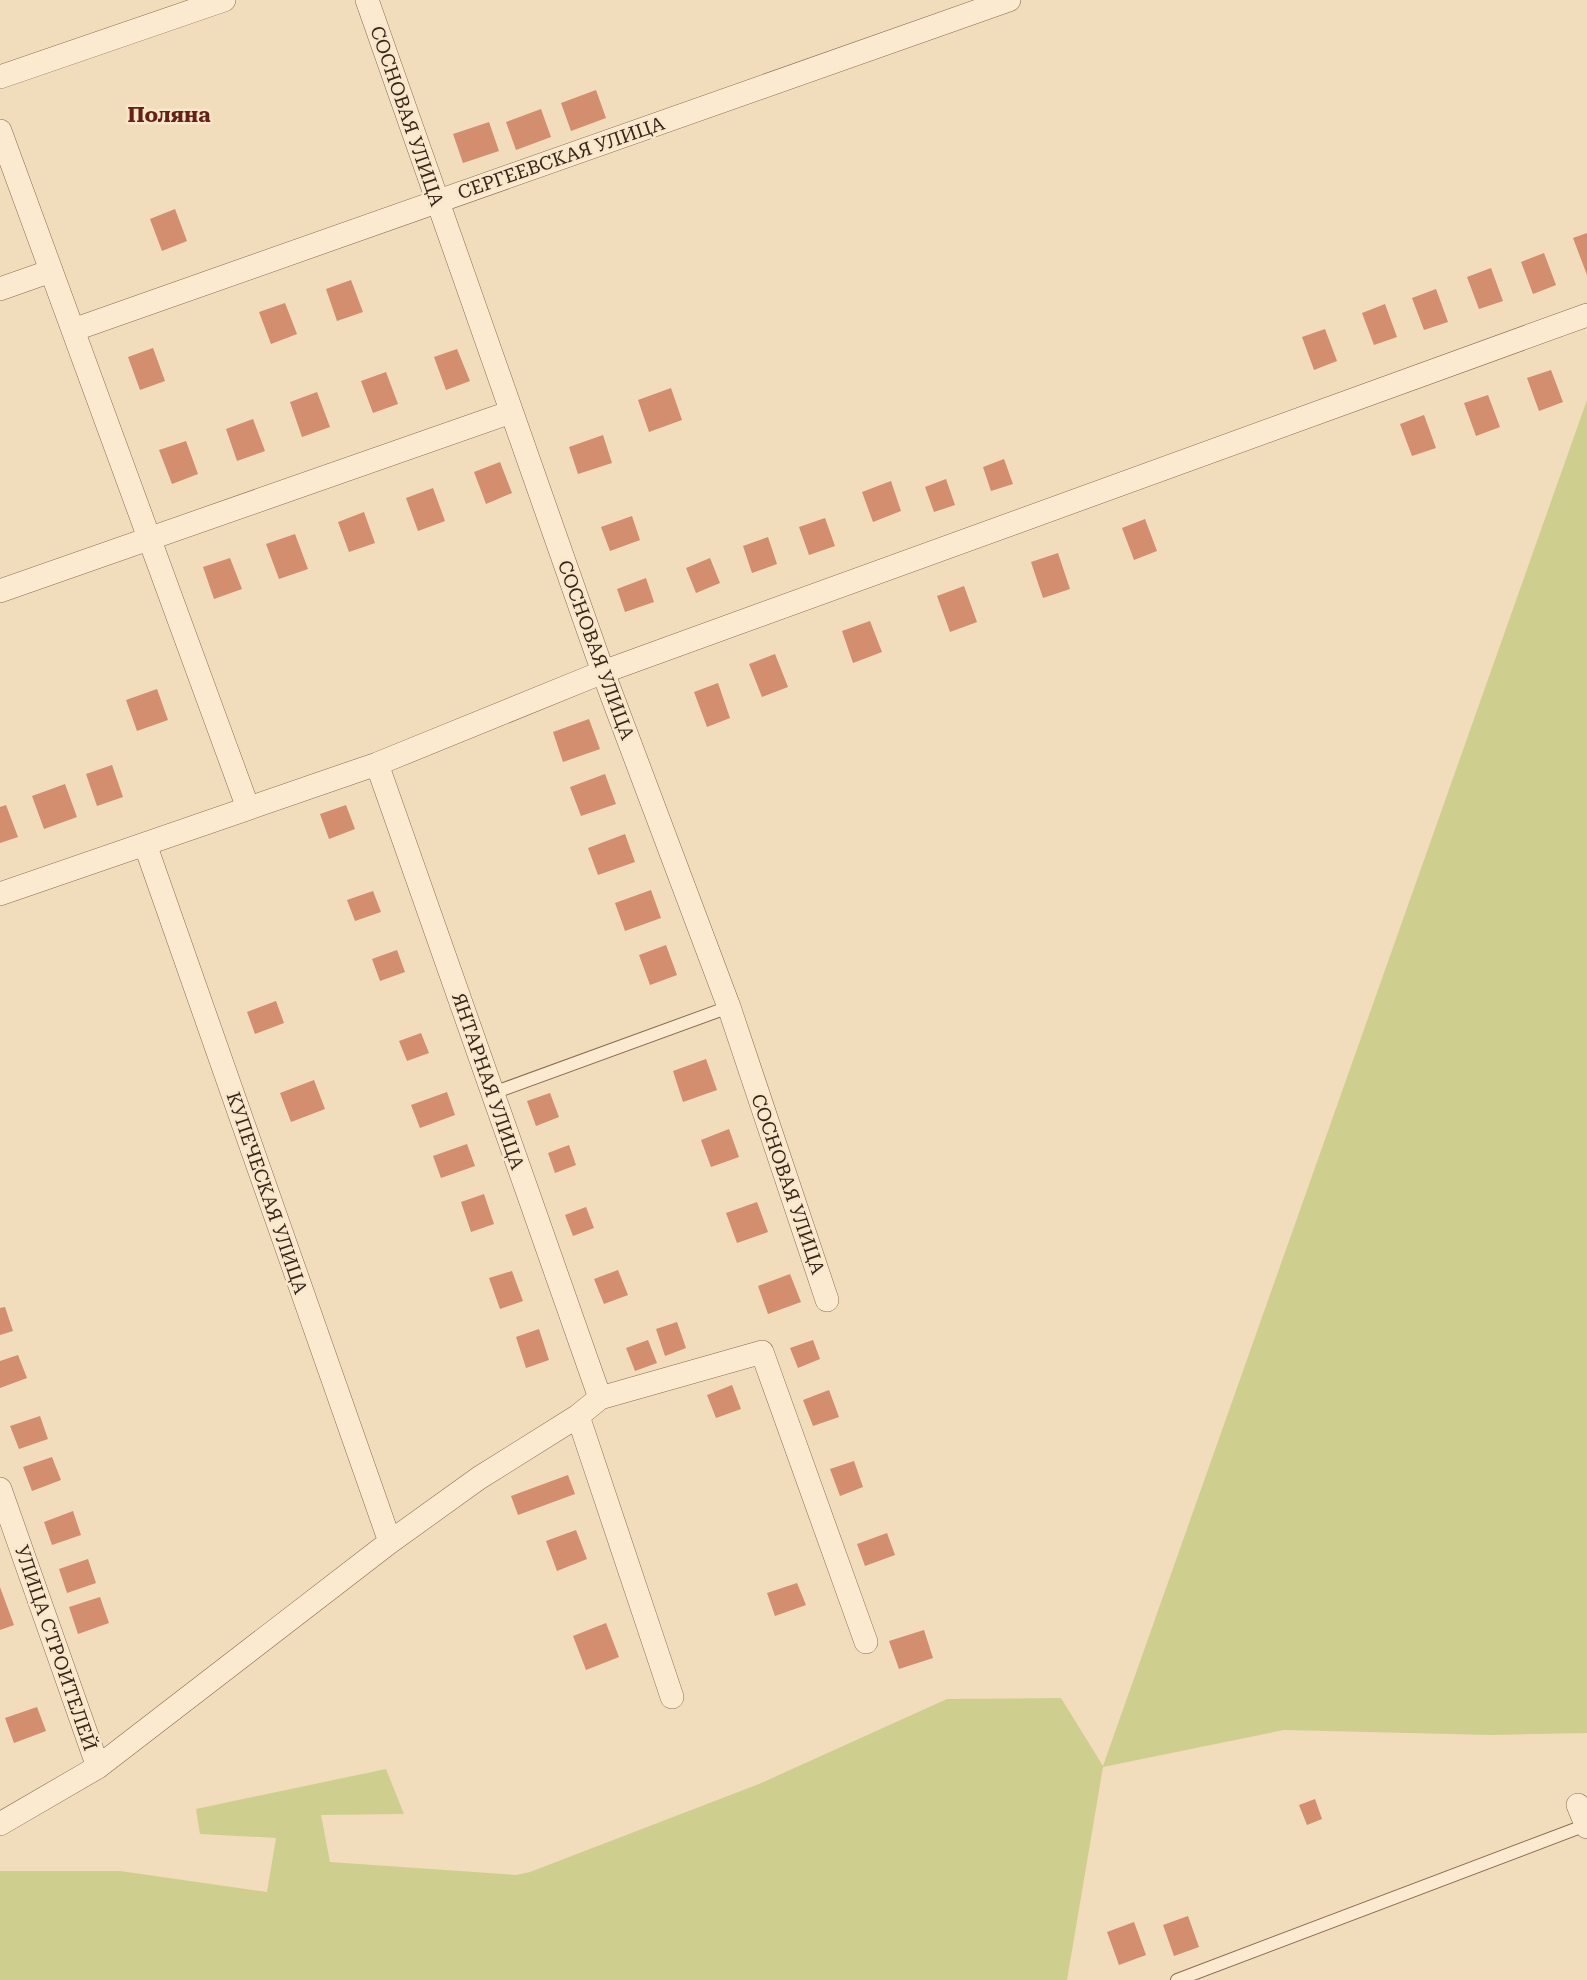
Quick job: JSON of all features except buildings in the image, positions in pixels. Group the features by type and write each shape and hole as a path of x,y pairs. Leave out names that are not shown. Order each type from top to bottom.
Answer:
{"street":[{"path":"0,77 224,0"},
{"name":"СОСНОВАЯ УЛИЦА","path":"367,0 603,672 729,1007 827,1300"},
{"name":"СЕРГЕЕВСКАЯ УЛИЦА","path":"73,330 1009,0"},
{"path":"0,131 248,808"},
{"path":"0,289 51,271"},
{"path":"0,894 377,764 603,672 1587,315"},
{"path":"0,591 511,412"},
{"name":"ЯНТАРНАЯ УЛИЦА","path":"377,764 600,1398"},
{"name":"КУПЕЧЕСКАЯ УЛИЦА","path":"145,844 390,1542"},
{"path":"0,1824 98,1767 390,1542 479,1478 578,1416 600,1398 762,1352 866,1642"},
{"path":"578,1416 671,1697"},
{"name":"УЛИЦА СТРОИТЕЛЕЙ","path":"0,1489 98,1767"}],"lane":[{"path":"493,1093 729,1007"},
{"path":"1177,1980 1584,1819"}],"green space":[{"path":"1587,400 1587,1733 1491,1735 1284,1730 1103,1767 1067,1980 0,1980 0,1871 120,1871 267,1892 276,1838 200,1834 196,1809 386,1769 404,1814 321,1815 330,1862 516,1875 530,1872 759,1784 947,1699 1061,1698 1103,1766"}],"district":[{"name":"Поляна","path":"169,115"}]}
